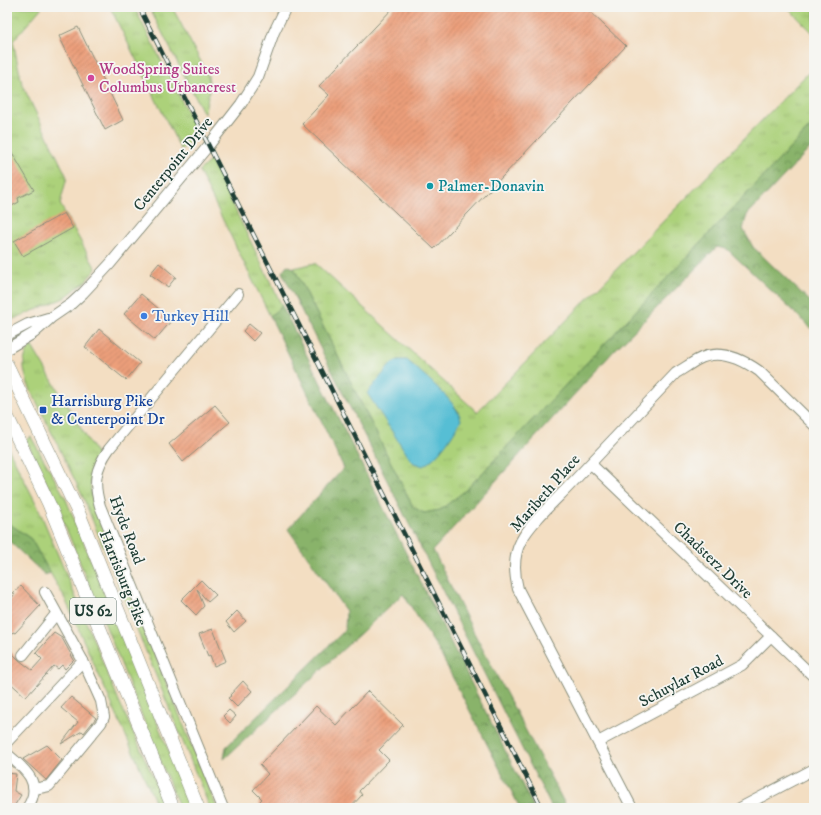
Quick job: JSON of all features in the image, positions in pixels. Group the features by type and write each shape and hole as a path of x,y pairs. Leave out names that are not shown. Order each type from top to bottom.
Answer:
{"main road":[{"name":"Harrisburg Pike","path":"7,365 80,514 198,808"},
{"name":"US 62","path":"7,416 49,504 173,808"}],"street":[{"name":"Centerpoint Drive","path":"7,350 34,333 52,317 71,304 110,264 241,104 258,77 274,32 286,7"},
{"name":"Hyde Road","path":"223,808 100,506 95,487 100,464 109,449 238,294"},
{"name":"Centerpoint Drive","path":"7,335 28,324 52,317"},
{"name":"Maribeth Place","path":"632,808 518,589 515,571 517,553 521,541 527,532 676,373 699,359 717,355 729,356 749,364 759,371 814,425"},
{"name":"Chadsterz Drive","path":"591,464 814,677"},
{"path":"34,789 49,786 101,723 104,717 101,701 83,661 45,592"},
{"path":"23,655 56,614"},
{"name":"Schuylar Road","path":"598,742 742,665 771,636"},
{"path":"7,742 83,661"},
{"path":"7,754 23,767 33,783 34,789 32,801 27,808"},
{"path":"740,808 814,769"}],"green space":[{"path":"7,7 42,7 13,41 22,84 67,177 60,204 96,269 85,282 64,298 11,320 7,318"},
{"path":"110,7 134,7 198,133 181,150"},
{"path":"149,7 172,7 208,75 210,89 204,114"},
{"path":"787,7 814,7 814,34"},
{"path":"814,67 814,123 466,490 440,510 424,513 413,507 294,268 315,263 477,412","holes":["398,360 407,360 452,403 459,412"]},
{"path":"814,123 814,144 747,215 743,229 753,247 814,305 814,331 727,249 717,247 612,353 433,550 472,629 567,808 552,808 282,272 287,265 294,268 413,507 424,513 440,510 466,490"},
{"path":"211,160 282,306 270,316 199,171"},
{"path":"282,306 534,808 520,808 439,651 403,594 224,759 226,747 345,630 346,611 288,529 344,468 270,316"},
{"path":"31,345 97,455 91,478 93,501 217,808 210,808 83,497 28,384 24,360"},
{"path":"31,437 65,497 192,808 180,808 175,797 55,501 26,440"},
{"path":"7,446 38,507 119,701 167,808 158,808 65,599 31,539 7,522"},
{"path":"7,522 31,539 50,573 45,575 7,539"}],"water":[{"path":"398,360 407,360 438,388 453,405 461,420 440,452 423,466 414,463 410,459 367,393 392,363"}],"building":[{"name":"Palmer-Donavin","path":"394,7 585,7 626,46 434,249 302,124 329,95 319,86"},
{"name":"WoodSpring Suites Columbus Urbancrest","path":"78,27 123,120 105,130 59,36"},
{"path":"7,144 34,190 18,198 19,202 10,207 7,201"},
{"path":"64,213 73,228 23,256 14,241"},
{"path":"159,263 176,277 168,287 150,274"},
{"path":"141,294 172,320 155,340 124,314"},
{"path":"249,324 260,333 253,341 243,331"},
{"path":"99,329 140,363 126,380 85,347"},
{"path":"215,405 230,422 183,462 169,444"},
{"path":"201,580 216,595 208,602 197,589 204,606 196,615 181,600"},
{"path":"21,586 40,606 15,633 13,632 11,634 7,630 7,603 15,594 13,593"},
{"path":"237,611 246,621 234,632 226,622"},
{"path":"213,629 226,661 214,666 199,634"},
{"path":"54,633 62,638 74,660 65,669 62,665 58,669 54,666 26,697 7,680 7,648 32,670 42,659 36,653"},
{"path":"243,681 252,691 237,707 228,698"},
{"path":"368,691 403,725 379,750 389,760 359,791 362,795 350,808 345,805 342,808 263,808 258,803 262,799 253,790 268,774 260,765 316,706 336,725"},
{"path":"71,697 96,718 84,733 82,731 61,744 78,722 61,708"},
{"path":"229,710 236,716 230,723 223,716"},
{"path":"47,745 62,760 46,780 23,759"},
{"path":"7,773 16,774 14,791 21,795 13,808 7,808"}],"railway":[{"path":"139,7 542,808"}],"place":[{"name":"WoodSpring Suites Columbus Urbancrest","path":"91,78"},
{"name":"Palmer-Donavin","path":"430,186"},
{"name":"Turkey Hill","path":"144,316"},
{"name":"Harrisburg Pike & Centerpoint Dr","path":"43,410"}]}
